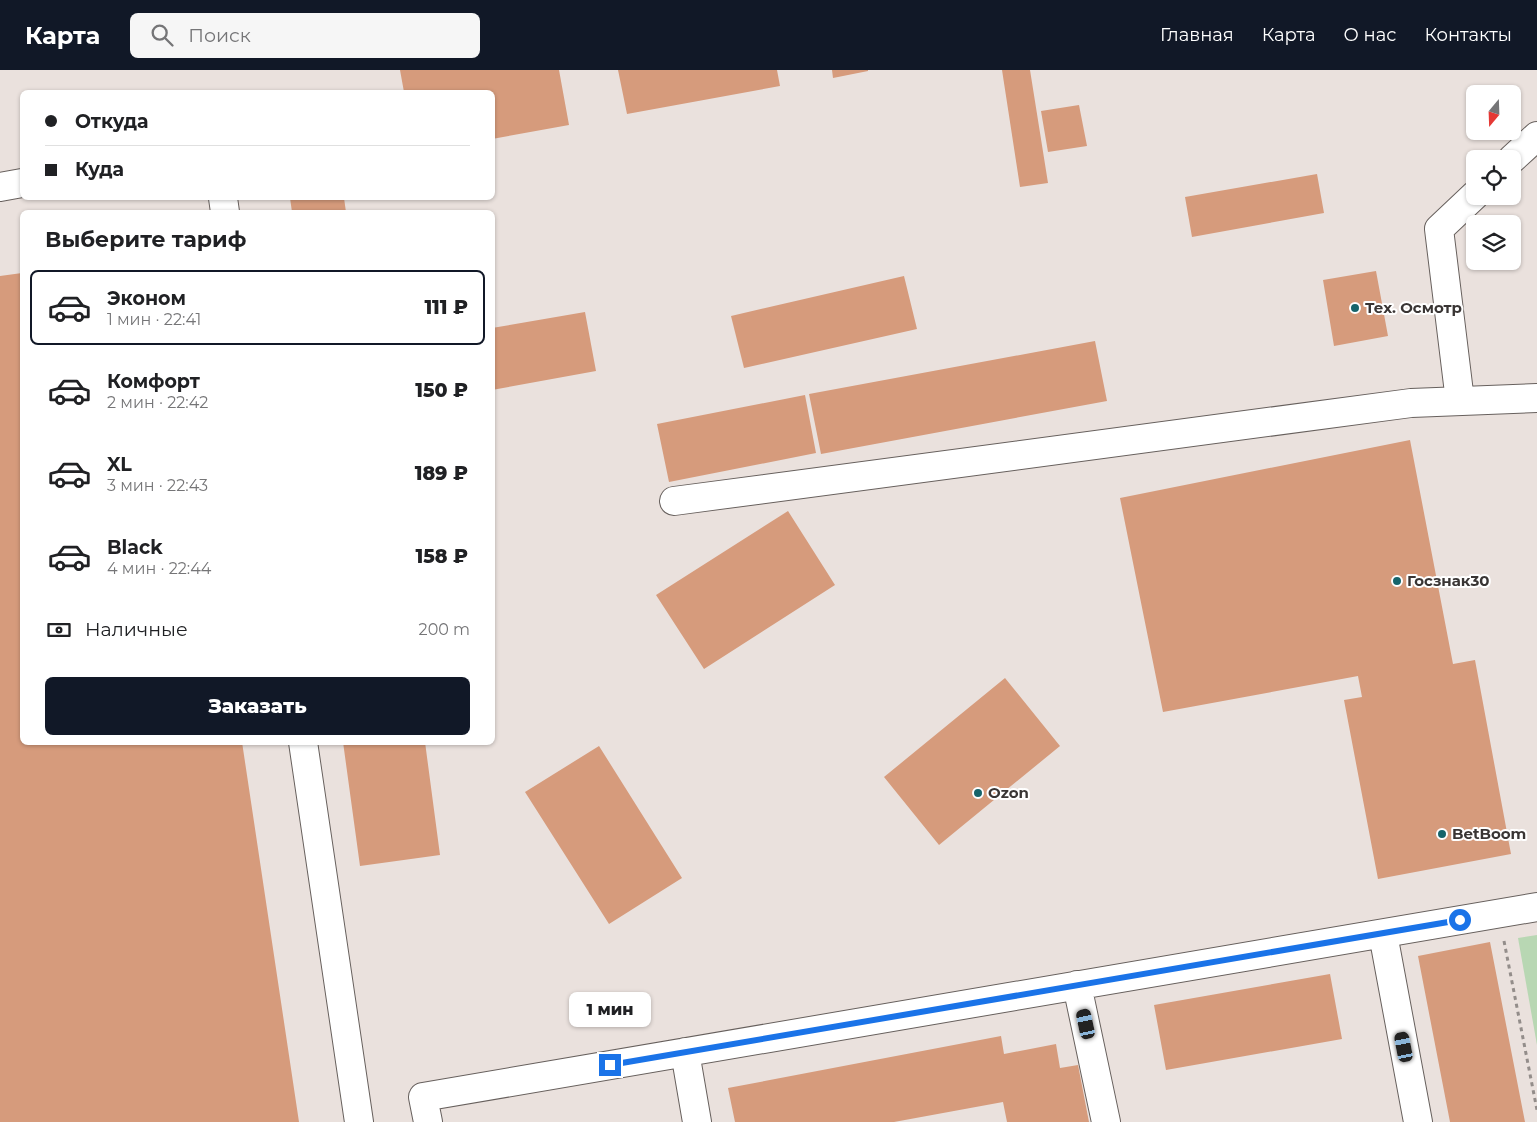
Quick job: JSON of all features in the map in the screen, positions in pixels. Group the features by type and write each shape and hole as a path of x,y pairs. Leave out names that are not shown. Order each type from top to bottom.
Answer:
{"lane":[{"path":"1521,151 1537,136"},
{"path":"0,188 20,183"},
{"path":"1460,401 1439,229 1466,204"},
{"path":"674,501 1411,403 1537,398"},
{"path":"303,745 359,1122"},
{"path":"428,1122 423,1097 1537,907"},
{"path":"1383,934 1418,1122"},
{"path":"1078,985 1106,1122"},
{"path":"685,1052 697,1122"}],"path":[{"path":"1504,940 1537,1110"}],"green space":[{"path":"1537,935 1537,1045 1518,938"}],"building":[{"path":"400,70 559,70 569,125 495,138 495,90 404,90"},
{"path":"618,70 777,70 780,86 627,114"},
{"path":"832,70 868,70 868,71 833,78"},
{"path":"1002,70 1030,70 1048,183 1020,187"},
{"path":"1079,105 1087,146 1048,152 1041,111"},
{"path":"1317,174 1324,213 1192,237 1185,197"},
{"path":"290,200 344,200 346,210 292,210"},
{"name":"Тех. Осмотр","path":"1376,271 1388,336 1334,346 1323,280"},
{"path":"20,273 20,745 242,745 299,1122 0,1122 0,276"},
{"path":"904,276 917,329 744,368 731,316"},
{"path":"585,312 596,371 495,389 495,327"},
{"path":"1095,341 1107,401 821,454 809,394"},
{"path":"805,395 816,453 669,482 657,424"},
{"path":"1410,440 1453,664 1475,660 1511,854 1378,879 1344,700 1362,697 1358,676 1163,712 1120,498"},
{"path":"788,511 835,585 704,669 656,595"},
{"path":"1005,678 1060,746 939,845 884,777"},
{"path":"343,745 425,745 440,855 360,866"},
{"path":"599,746 682,878 609,924 525,792"},
{"path":"1490,942 1525,1122 1450,1122 1418,956"},
{"path":"1330,974 1342,1039 1166,1070 1154,1005"},
{"path":"1001,1036 1004,1054 1056,1044 1060,1068 1078,1065 1089,1122 1007,1122 1003,1102 894,1122 735,1122 728,1088"}],"place":[{"name":"Тех. Осмотр","path":"1355,308"},
{"name":"Госзнак30","path":"1397,581"},
{"name":"Ozon","path":"978,793"},
{"name":"BetBoom","path":"1442,834"}],"route":[{"path":"610,1065 1460,920"}]}
